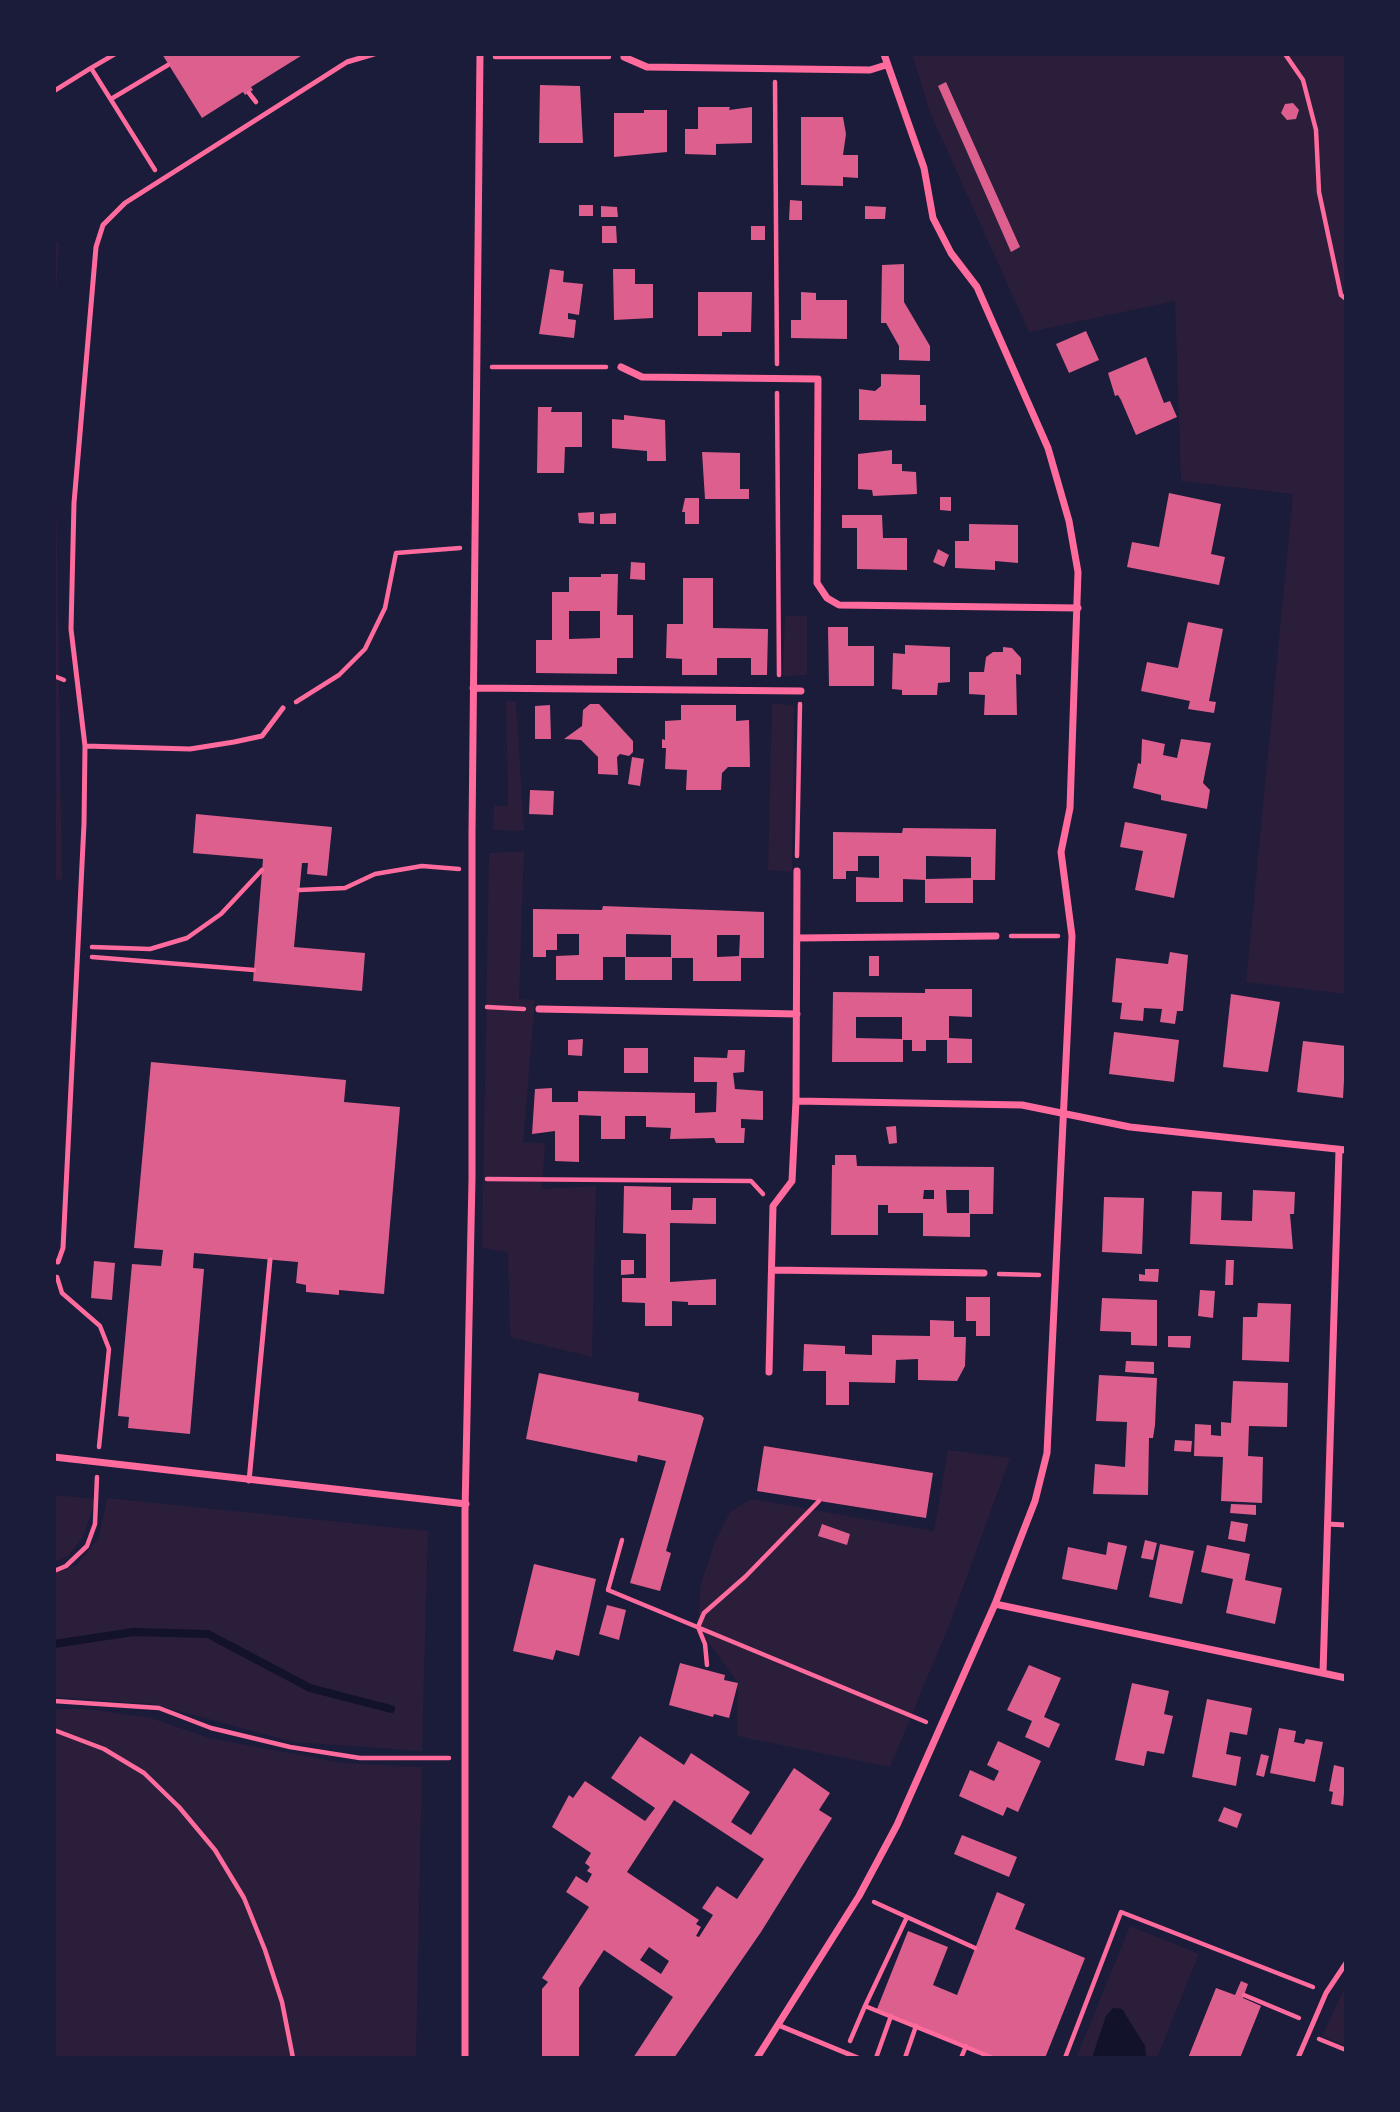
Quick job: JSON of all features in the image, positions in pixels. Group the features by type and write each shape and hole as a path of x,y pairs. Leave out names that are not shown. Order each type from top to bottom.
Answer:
{"street":[{"path":"757,2058 859,1896 897,1825 995,1604 1035,1501 1047,1453 1066,1114 1072,936 1061,852 1070,808 1078,572 1069,521 1048,448 978,287 951,253 933,218 924,168 884,54"},
{"path":"465,2058 464,1758 472,1179 473,688 480,56"},
{"path":"624,57 647,68 775,67 870,70 886,65"},
{"path":"621,367 642,377 818,379 817,583 827,598 839,605 1078,608"},
{"path":"473,688 801,691"},
{"path":"769,1372 773,1206 792,1181 796,1101 797,871"},
{"path":"798,938 996,936"},
{"path":"539,1009 797,1014"},
{"path":"796,1101 1022,1105 1130,1127 1343,1150 1327,1524 1324,1673"},
{"path":"772,1270 984,1273"},
{"path":"54,1457 466,1504"},
{"path":"995,1604 1346,1678"}],"lane":[{"path":"56,1261 63,1248 85,746 71,629 74,503 96,247 103,225 111,214 161,179 347,62 374,54"},
{"path":"85,746 190,749 234,742 262,736 283,708"},
{"path":"249,1481 270,1260"},
{"path":"1327,1524 1346,1525"},
{"path":"1298,2058 1326,1993 1346,1963"},
{"path":"778,2025 858,2058"}],"path":[{"path":"54,91 116,54"},
{"path":"1285,54 1304,80 1313,117 1319,192 1341,295 1346,299"},
{"path":"480,56 624,57"},
{"path":"111,99 168,65"},
{"path":"775,67 779,690"},
{"path":"91,68 161,179"},
{"path":"249,93 254,103"},
{"path":"477,366 621,367"},
{"path":"283,708 304,700 340,675 365,649 385,608 396,553 475,546"},
{"path":"797,871 801,691"},
{"path":"299,890 345,888 375,874 422,866 472,870"},
{"path":"77,946 150,949 187,938 221,914 262,870"},
{"path":"996,936 1072,936"},
{"path":"77,956 254,970"},
{"path":"472,1006 539,1009"},
{"path":"472,1179 751,1181 773,1206"},
{"path":"54,1571 66,1566 87,1546 95,1524 97,1462 109,1349 100,1326 62,1293 57,1278 56,1261"},
{"path":"984,1273 1057,1276"},
{"path":"707,1665 705,1644 698,1627 704,1613 745,1577 819,1501"},
{"path":"622,1540 608,1590 939,1727"},
{"path":"54,1701 159,1708 211,1728 290,1747 360,1758 464,1758"},
{"path":"54,1730 104,1749 144,1773 179,1807 215,1850 244,1898 265,1950 282,2002 293,2058"},
{"path":"859,1896 975,1948"},
{"path":"1065,2058 1121,1912 1326,1993"},
{"path":"845,2053 907,1917"},
{"path":"1244,1995 1312,2024"},
{"path":"865,2006 993,2058"},
{"path":"876,2058 891,2017"},
{"path":"905,2058 916,2026"},
{"path":"1308,2035 1346,2050"},
{"path":"961,2058 966,2046"}],"shaded area":[{"path":"912,54 1346,54 1346,994 1246,982 1293,494 1181,481 1175,301 1029,332 929,110"},
{"path":"54,238 59,244 54,328"},
{"path":"54,402 57,541 62,880 54,879"},
{"path":"785,616 807,616 807,675 783,676"},
{"path":"506,701 516,701 524,831 493,830 494,806 508,806"},
{"path":"772,703 794,706 792,872 768,870"},
{"path":"524,851 519,999 535,1000 523,1142 545,1143 542,1189 596,1186 592,1357 510,1337 508,1252 482,1248 489,853"},
{"path":"948,1450 1010,1458 950,1623 890,1767 737,1736 738,1683 708,1642 698,1618 701,1583 715,1542 730,1512 751,1499 934,1531"},
{"path":"54,1495 96,1499 83,1537 68,1556 54,1562"},
{"path":"107,1498 428,1531 422,1751 293,1742 153,1704 54,1697 54,1573 77,1565 99,1537"},
{"path":"54,1709 89,1709 151,1718 209,1738 342,1763 422,1767 416,2058 54,2058"},
{"path":"1130,1926 1199,1954 1157,2058 1146,2058 1145,2046 1122,2009 1113,2008 1106,2016 1092,2058 1076,2058"},
{"path":"1346,1985 1346,2046 1322,2036"},
{"path":"1113,2008 1122,2009 1145,2046 1146,2058 1092,2058 1106,2016"}],"building":[{"path":"162,54 304,54 251,87 253,90 245,95 243,92 202,118"},
{"path":"946,82 1020,247 1011,252 938,86"},
{"path":"540,85 580,86 583,143 539,143"},
{"path":"1293,103 1299,110 1296,119 1287,120 1281,113 1285,104"},
{"path":"698,107 730,107 729,110 752,107 752,143 716,144 716,155 685,154 685,129 698,129"},
{"path":"644,110 667,110 667,152 614,157 614,113 644,113"},
{"path":"801,117 843,117 846,134 843,155 858,155 858,178 843,177 843,186 801,185"},
{"path":"790,200 802,201 802,220 789,220"},
{"path":"579,205 593,205 593,216 579,216"},
{"path":"601,206 617,207 618,217 601,217"},
{"path":"865,206 886,207 885,219 865,219"},
{"path":"602,226 616,226 617,243 602,243"},
{"path":"751,226 765,226 765,240 751,240"},
{"path":"904,264 904,302 930,346 930,361 899,360 899,346 886,323 881,323 882,265"},
{"path":"550,269 564,271 563,282 583,284 579,315 568,313 568,319 576,320 574,338 539,334"},
{"path":"613,269 635,269 635,284 653,284 653,318 614,320"},
{"path":"698,292 752,292 751,332 722,332 722,336 698,336"},
{"path":"801,292 816,293 816,300 847,300 847,339 791,338 791,320 801,320"},
{"path":"1086,331 1099,360 1069,373 1056,344"},
{"path":"1146,357 1164,403 1170,401 1177,417 1136,435 1121,400 1118,395 1115,396 1108,373"},
{"path":"881,374 920,375 920,405 926,405 926,421 859,420 859,389 875,391 881,386"},
{"path":"538,407 552,407 551,412 582,412 582,447 565,447 564,473 537,473"},
{"path":"624,415 665,420 666,461 647,461 647,451 612,448 612,419 624,420"},
{"path":"892,450 892,464 902,464 902,471 916,472 917,494 873,496 872,490 858,489 858,454"},
{"path":"702,452 740,453 740,489 749,489 749,499 705,499"},
{"path":"1169,493 1221,504 1211,554 1225,557 1219,585 1127,567 1132,542 1159,547"},
{"path":"940,497 951,497 951,511 940,510"},
{"path":"685,498 699,498 699,524 685,524 685,512 682,512"},
{"path":"594,512 594,524 579,523 578,513"},
{"path":"616,513 616,524 600,524 600,514"},
{"path":"842,515 882,515 883,538 907,538 907,570 857,569 857,528 842,528"},
{"path":"969,524 1018,525 1018,563 995,561 995,570 955,568 955,541 969,541"},
{"path":"938,549 949,555 944,567 933,562"},
{"path":"631,562 645,563 645,580 630,579"},
{"path":"601,574 618,574 617,615 633,615 633,658 617,658 617,674 536,673 536,640 552,640 552,592 569,592 569,577 601,577","holes":["569,611 600,611 600,638 569,639"]},
{"path":"683,578 713,578 713,628 768,629 767,675 751,675 751,658 717,658 717,675 682,675 682,659 666,658 667,624 683,624"},
{"path":"1188,622 1223,629 1209,701 1216,702 1214,713 1188,709 1190,701 1141,691 1147,662 1178,668"},
{"path":"828,627 848,627 848,646 874,646 874,686 829,686"},
{"path":"905,645 950,647 950,682 938,683 937,695 902,695 902,690 892,689 893,653 905,654"},
{"path":"1003,647 1012,648 1021,658 1021,675 1016,674 1017,715 984,715 985,695 969,694 969,672 984,672 986,657 993,652 1003,652"},
{"path":"590,704 599,704 633,741 633,752 629,756 620,754 617,757 618,775 598,774 598,757 581,740 564,739 582,726 583,710"},
{"path":"550,705 551,739 535,739 535,706"},
{"path":"681,705 736,705 736,721 749,720 750,767 728,767 722,773 721,790 686,790 687,770 665,769 666,748 662,748 662,739 665,740 665,721 681,720"},
{"path":"1142,739 1165,744 1163,755 1177,758 1181,739 1211,743 1203,783 1210,790 1207,809 1161,800 1161,795 1133,788 1138,763 1141,764"},
{"path":"632,757 644,759 640,786 628,784"},
{"path":"530,790 554,791 553,815 529,814"},
{"path":"196,814 332,827 327,876 307,874 308,863 302,863 294,947 365,953 362,991 253,981 263,859 193,853"},
{"path":"1125,822 1187,834 1174,898 1135,890 1143,851 1120,847"},
{"path":"903,828 996,829 995,880 973,880 973,903 925,903 925,880 903,879 903,902 856,902 856,877 879,878 879,856 858,856 858,871 846,871 846,879 833,879 833,832 902,833","holes":["926,856 971,857 971,878 926,879"]},
{"path":"603,906 764,912 764,958 741,958 741,981 693,981 693,958 672,958 672,980 625,980 625,957 603,957 603,980 556,980 556,956 579,955 579,934 557,934 557,950 546,950 546,957 533,957 533,909 602,910","holes":["626,934 671,935 671,957 626,957","717,935 740,935 739,956 717,957"]},
{"path":"1170,952 1188,955 1183,1011 1177,1011 1175,1024 1160,1022 1162,1009 1144,1008 1143,1021 1120,1019 1122,1003 1112,1002 1116,958 1168,964"},
{"path":"869,956 879,956 879,976 869,976"},
{"path":"925,989 972,989 972,1017 949,1016 949,1038 972,1039 972,1063 947,1063 947,1040 926,1040 926,1051 912,1051 912,1040 903,1040 903,1062 832,1062 833,992 925,993","holes":["856,1017 902,1017 902,1039 856,1038"]},
{"path":"1231,994 1280,1002 1268,1072 1223,1067"},
{"path":"1114,1032 1179,1040 1174,1082 1109,1074"},
{"path":"583,1039 582,1056 568,1055 568,1040"},
{"path":"1303,1041 1346,1046 1343,1098 1297,1092"},
{"path":"624,1048 648,1048 648,1073 624,1073"},
{"path":"728,1050 745,1050 744,1072 733,1073 735,1089 763,1091 763,1120 741,1119 741,1128 745,1128 744,1143 716,1143 714,1138 670,1139 671,1128 646,1127 646,1116 625,1116 625,1139 601,1139 601,1116 579,1115 579,1162 555,1161 555,1131 532,1134 535,1089 552,1088 552,1102 578,1102 578,1091 695,1093 695,1113 716,1112 717,1082 694,1082 694,1057 727,1058"},
{"path":"151,1062 346,1080 344,1102 400,1107 384,1294 339,1290 339,1295 306,1292 306,1285 296,1283 298,1262 194,1253 193,1268 204,1269 190,1434 128,1428 129,1417 118,1416 132,1264 161,1266 163,1250 134,1248"},
{"path":"896,1126 897,1143 889,1144 886,1127"},
{"path":"835,1155 856,1155 857,1166 994,1167 993,1214 970,1214 970,1237 923,1236 923,1213 888,1213 888,1205 878,1205 878,1235 831,1235 832,1165 835,1165","holes":["924,1190 934,1190 934,1199 923,1199","946,1190 969,1190 969,1213 947,1213"]},
{"path":"624,1186 671,1187 671,1210 692,1210 693,1198 716,1198 716,1224 670,1223 670,1282 716,1279 716,1305 688,1305 688,1302 672,1301 672,1326 645,1326 645,1303 622,1302 622,1278 646,1278 646,1234 623,1233"},
{"path":"1253,1190 1295,1192 1294,1214 1290,1214 1293,1249 1190,1244 1192,1191 1222,1192 1221,1220 1252,1221"},
{"path":"1104,1197 1144,1198 1142,1254 1102,1252"},
{"path":"621,1260 634,1260 634,1274 621,1275"},
{"path":"1226,1260 1234,1260 1233,1285 1225,1285"},
{"path":"94,1261 115,1263 112,1300 91,1298"},
{"path":"1145,1269 1159,1269 1158,1282 1139,1281 1139,1274 1145,1275"},
{"path":"1200,1290 1215,1291 1213,1318 1198,1316"},
{"path":"966,1297 990,1297 990,1336 976,1336 976,1321 966,1321"},
{"path":"1102,1298 1157,1300 1157,1346 1131,1345 1131,1332 1100,1331"},
{"path":"1258,1303 1291,1304 1289,1362 1242,1360 1243,1317 1257,1317"},
{"path":"930,1320 954,1321 954,1337 966,1337 965,1366 957,1381 918,1380 918,1359 896,1360 895,1383 849,1382 849,1405 826,1405 826,1371 803,1371 804,1344 845,1346 845,1354 872,1355 872,1335 930,1336"},
{"path":"1168,1336 1191,1336 1190,1348 1168,1347"},
{"path":"1126,1361 1154,1362 1154,1374 1125,1372"},
{"path":"539,1373 639,1393 638,1401 701,1415 704,1418 666,1551 671,1553 660,1591 630,1583 666,1461 638,1455 637,1462 526,1439"},
{"path":"1099,1375 1157,1378 1155,1425 1153,1438 1149,1438 1148,1495 1093,1494 1095,1464 1125,1467 1127,1422 1096,1421"},
{"path":"1233,1381 1288,1383 1287,1427 1249,1426 1248,1456 1263,1457 1262,1503 1221,1501 1223,1457 1194,1456 1195,1424 1211,1425 1211,1435 1221,1436 1221,1422 1231,1423"},
{"path":"1175,1440 1192,1441 1191,1452 1174,1451"},
{"path":"764,1446 933,1473 926,1518 757,1491"},
{"path":"1231,1504 1256,1505 1256,1515 1230,1513"},
{"path":"1231,1521 1248,1524 1245,1542 1228,1539"},
{"path":"822,1524 850,1534 847,1545 818,1536"},
{"path":"1145,1540 1157,1543 1153,1560 1141,1558"},
{"path":"1108,1542 1127,1546 1117,1590 1062,1579 1068,1547 1106,1555"},
{"path":"1160,1544 1194,1551 1182,1604 1149,1597"},
{"path":"1207,1545 1250,1554 1245,1580 1282,1588 1275,1624 1226,1613 1233,1579 1201,1572"},
{"path":"534,1564 596,1579 579,1656 556,1650 553,1660 513,1651"},
{"path":"607,1605 626,1610 619,1640 599,1634"},
{"path":"680,1663 725,1675 724,1680 738,1683 729,1718 714,1714 713,1717 669,1705"},
{"path":"1029,1665 1061,1678 1044,1717 1060,1724 1049,1748 1025,1737 1032,1721 1007,1710"},
{"path":"1132,1683 1169,1691 1164,1714 1173,1716 1164,1754 1147,1751 1144,1766 1115,1760"},
{"path":"1207,1699 1252,1708 1247,1735 1230,1732 1226,1754 1241,1757 1236,1786 1192,1777"},
{"path":"1279,1728 1296,1731 1294,1742 1304,1744 1306,1739 1323,1742 1315,1782 1270,1773"},
{"path":"640,1736 684,1765 691,1753 750,1792 731,1822 751,1835 794,1768 830,1793 819,1810 832,1818 761,1932 674,2058 633,2058 673,1997 604,1950 579,1988 579,2058 542,2058 542,1989 548,1982 542,1978 589,1907 566,1892 576,1876 587,1883 592,1874 587,1871 590,1867 585,1863 591,1853 552,1827 569,1795 573,1798 585,1781 645,1821 655,1808 611,1778","holes":["674,1800 764,1859 737,1899 717,1886 702,1908 713,1915 699,1937 696,1936 701,1927 696,1924 699,1920 627,1872","649,1947 669,1961 661,1974 640,1960"]},
{"path":"998,1741 1041,1761 1018,1812 1007,1807 1003,1816 959,1796 970,1770 994,1781 999,1771 987,1765"},
{"path":"1261,1754 1269,1756 1264,1777 1256,1775"},
{"path":"1334,1765 1346,1768 1343,1806 1331,1804 1333,1792 1329,1791"},
{"path":"1224,1807 1242,1814 1237,1828 1218,1821"},
{"path":"962,1835 1017,1857 1009,1877 954,1854"},
{"path":"997,1892 1025,1904 1015,1929 1085,1958 1045,2058 996,2058 877,2009 908,1931 948,1947 933,1985 957,1995"},
{"path":"1241,1981 1248,1984 1243,1998 1261,2006 1240,2058 1188,2058 1216,1988 1235,1995"}],"waterway":[{"path":"54,1644 133,1632 208,1634 310,1688 391,1709"}]}
